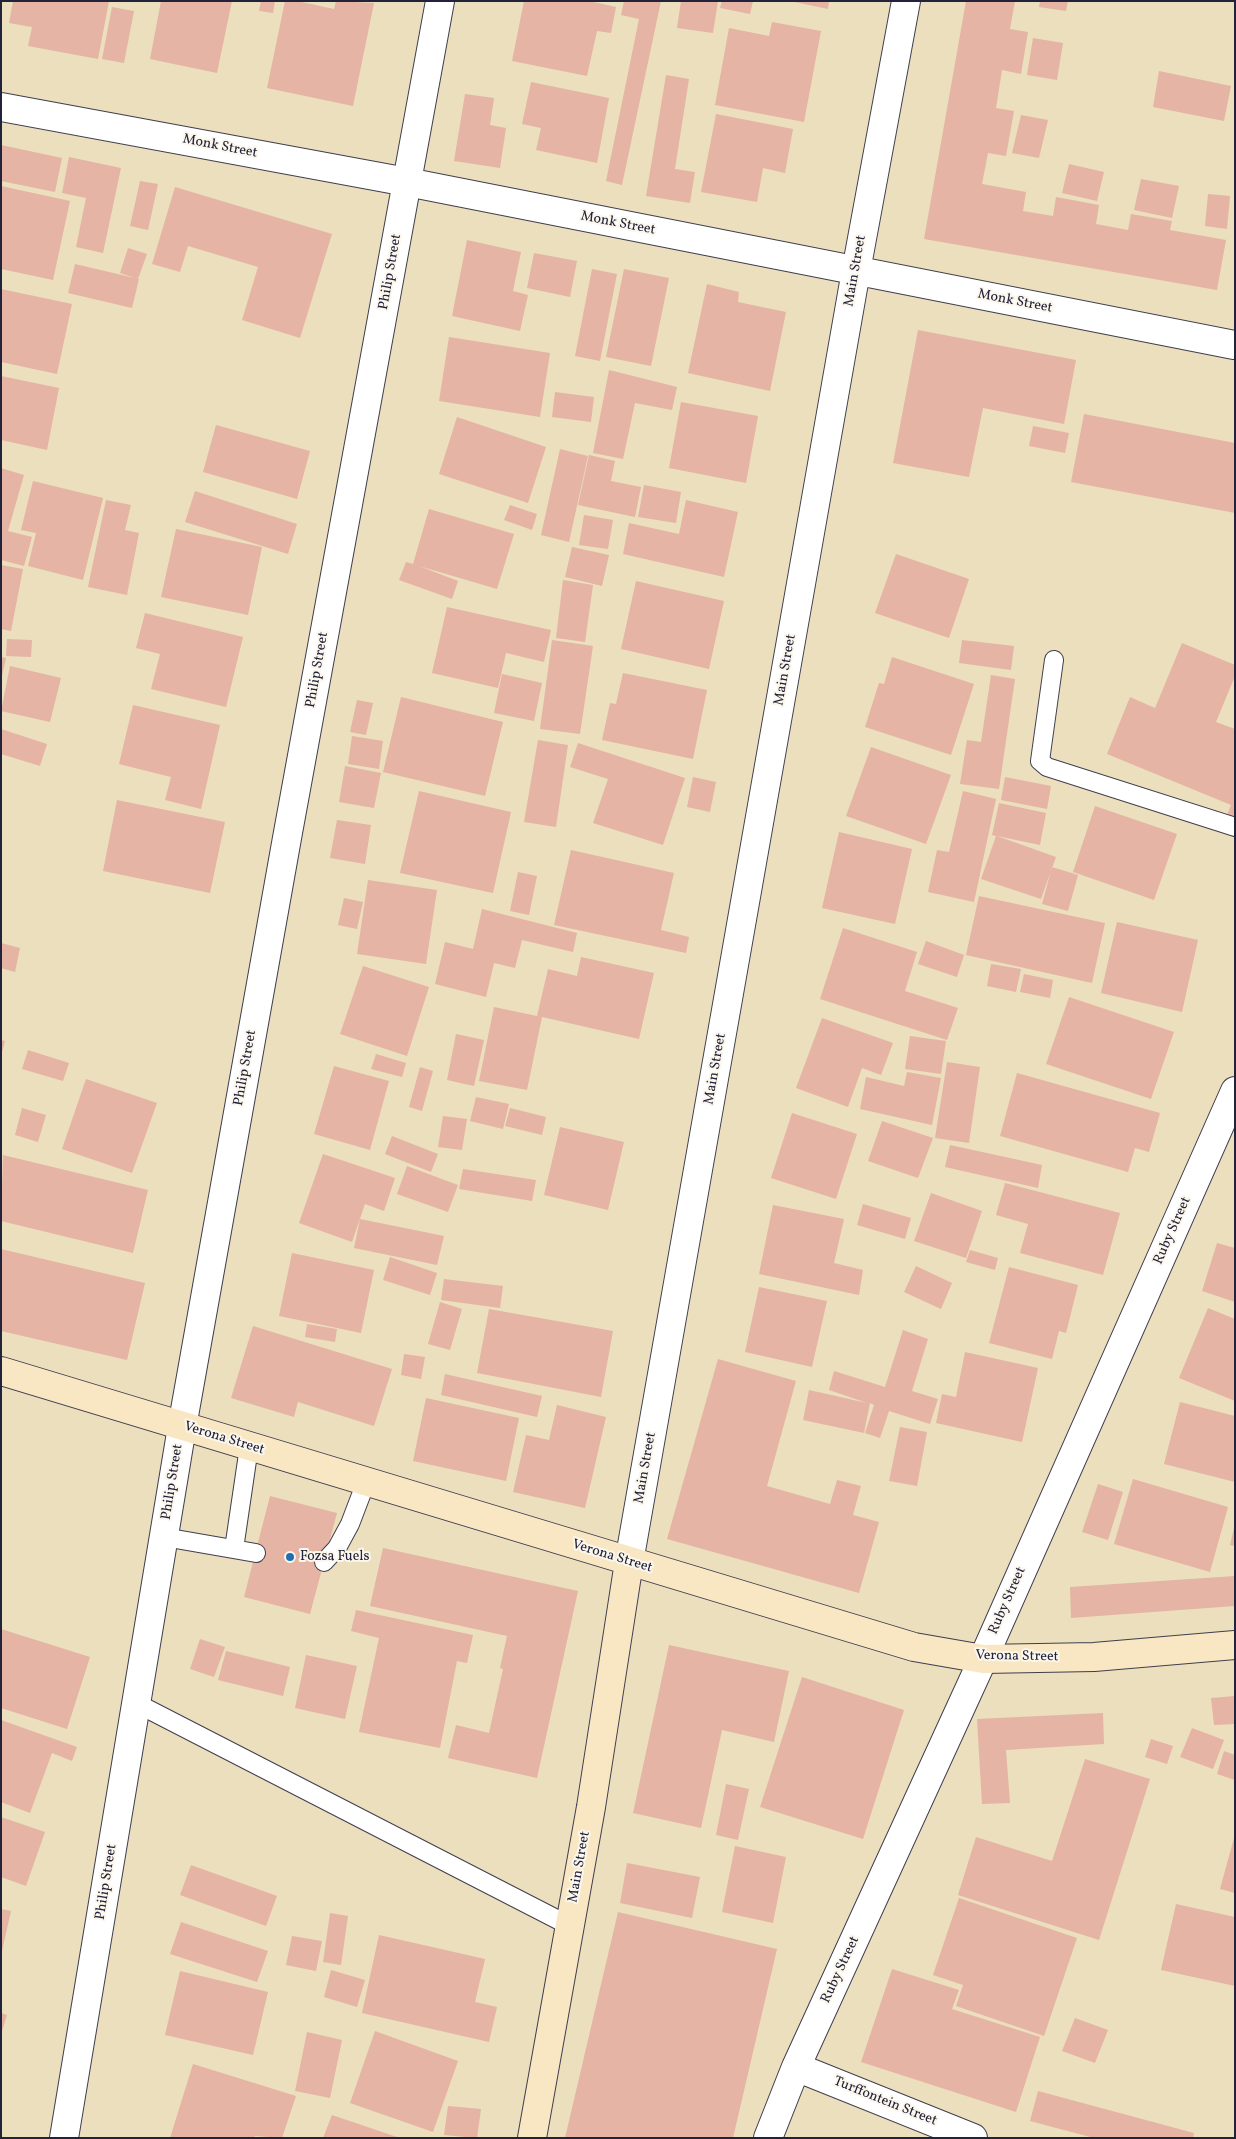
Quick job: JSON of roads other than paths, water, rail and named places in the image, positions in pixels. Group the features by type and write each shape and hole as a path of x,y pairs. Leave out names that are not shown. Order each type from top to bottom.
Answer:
{"main road":[{"name":"Verona Street","path":"1,1371 914,1647 982,1659 1094,1657 1235,1644"},
{"name":"Main Street","path":"532,2138 570,1926 629,1562"}],"street":[{"name":"Philip Street","path":"64,2138 182,1427 290,818 440,1"},
{"name":"Main Street","path":"629,1562 856,271 906,1"},
{"name":"Monk Street","path":"1,107 407,182 1234,345"},
{"name":"Ruby Street","path":"768,2138 796,2067 982,1659 1235,1092"},
{"name":"Turffontein Street","path":"796,2067 973,2138"}],"lane":[{"path":"1054,660 1040,761 1047,767 1235,827"},
{"path":"234,1549 248,1447"},
{"path":"324,1562 337,1548 350,1524 366,1482"},
{"path":"164,1537 256,1553"},
{"path":"136,1703 570,1926"}],"place":[{"name":"Fozsa Fuels","path":"290,1557"}]}
